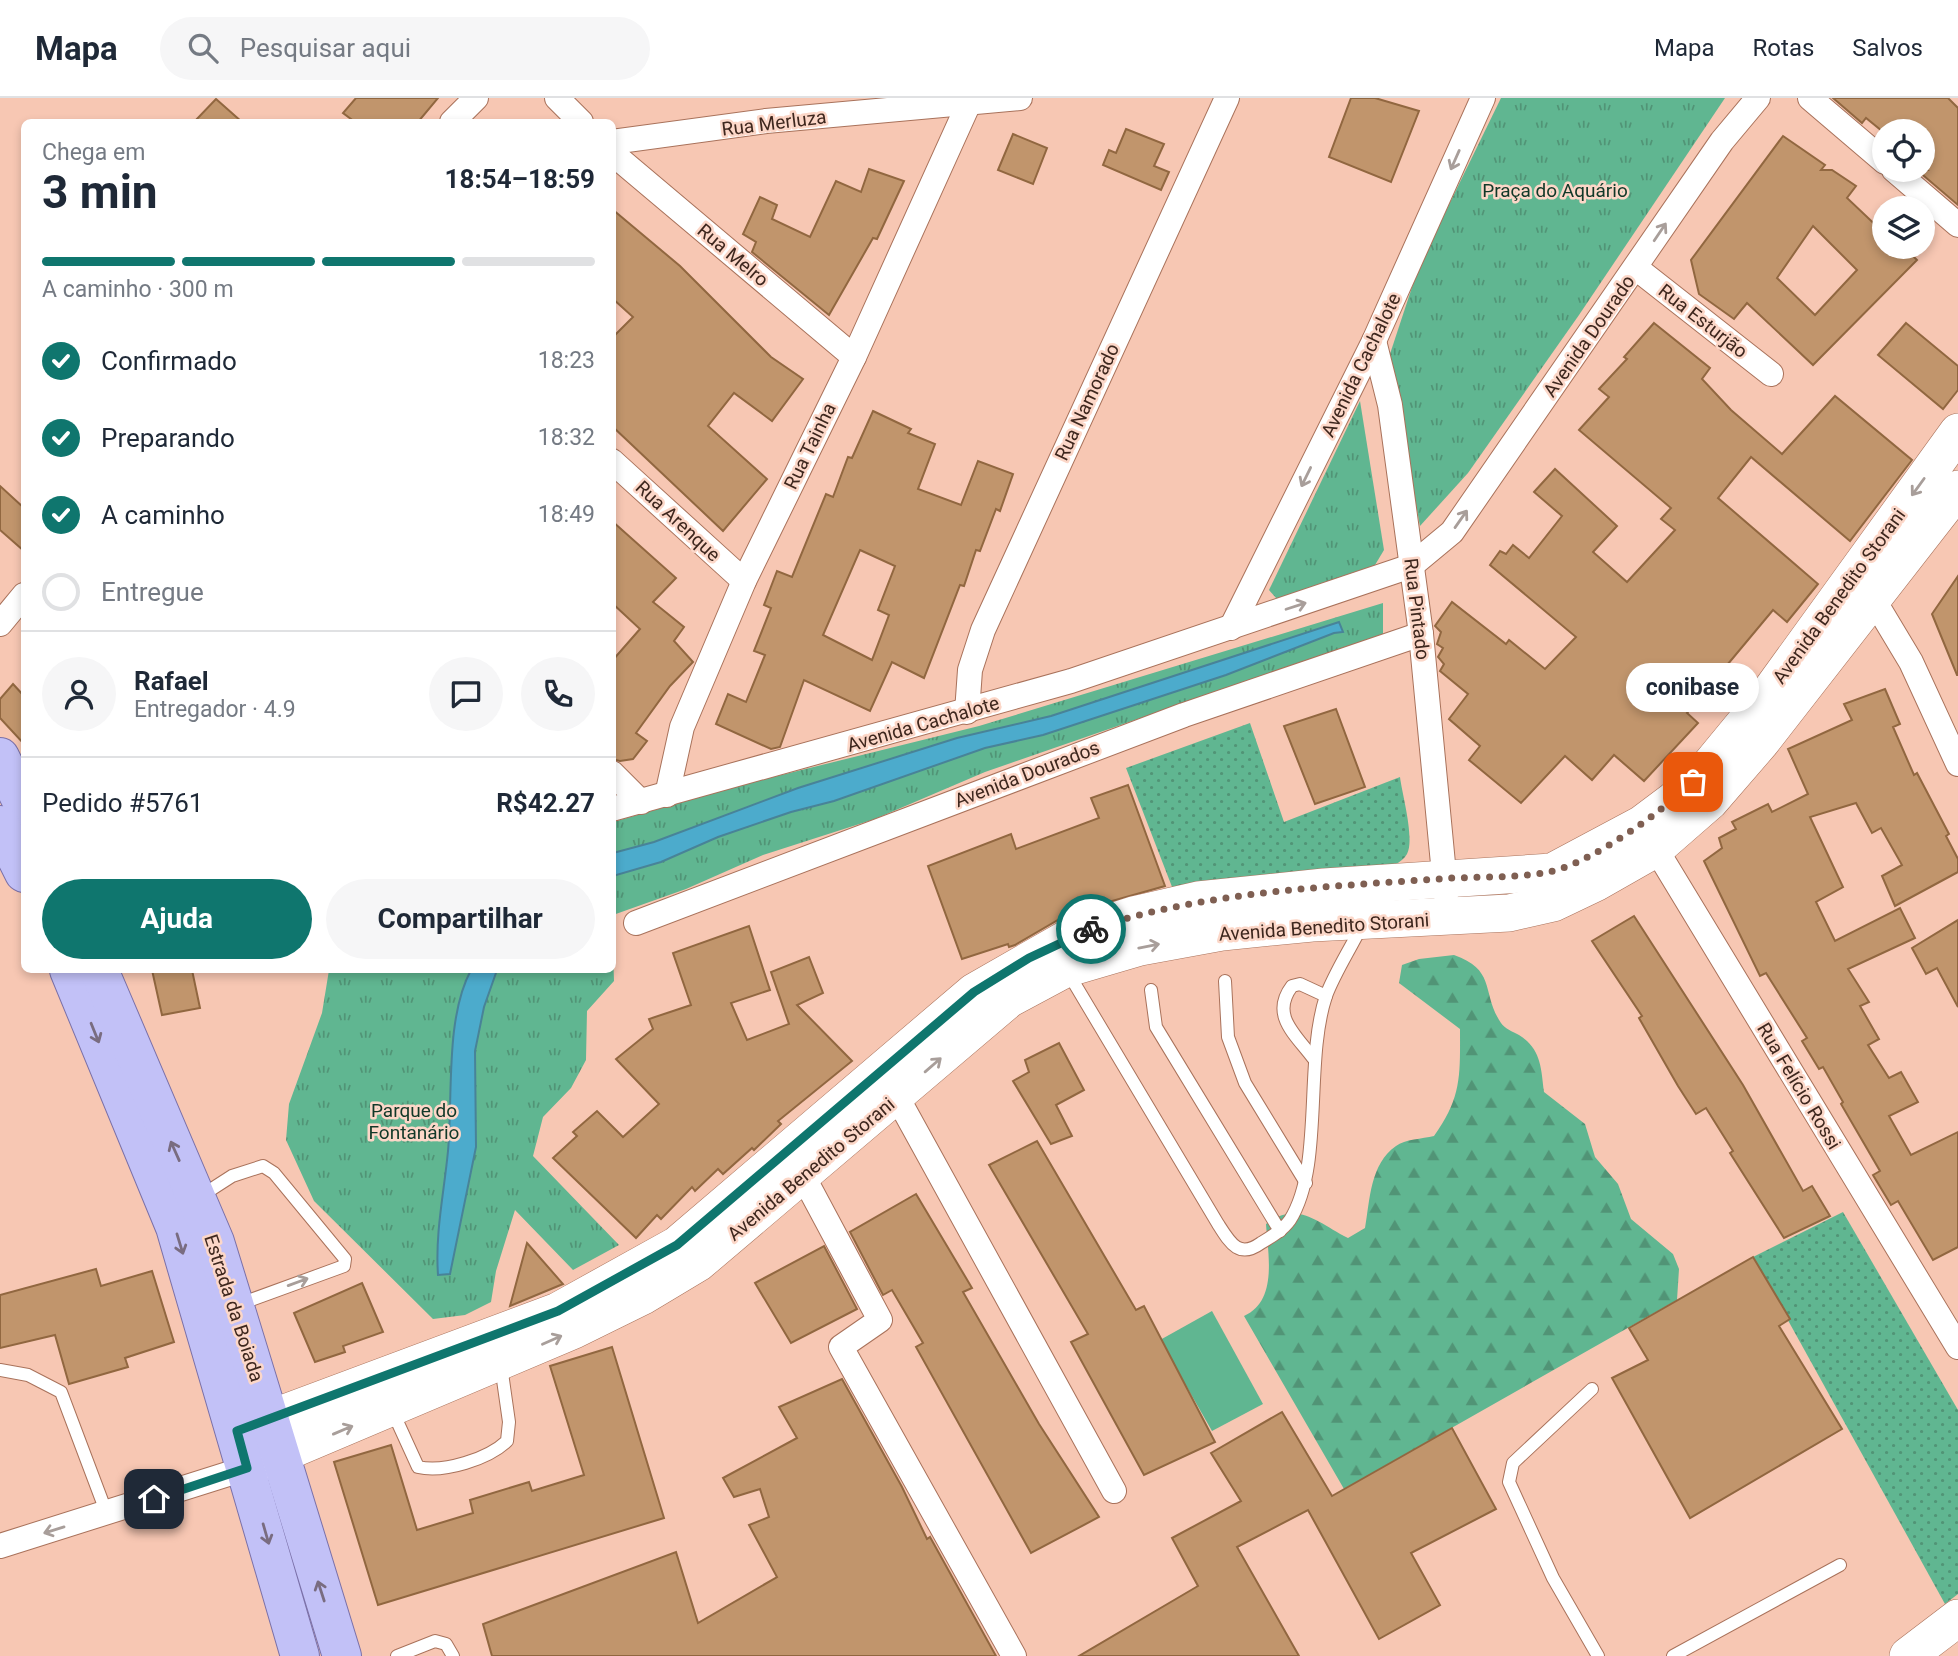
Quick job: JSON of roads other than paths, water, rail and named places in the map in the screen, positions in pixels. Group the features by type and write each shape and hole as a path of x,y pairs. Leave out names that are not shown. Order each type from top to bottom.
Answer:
{"main road":[{"name":"Avenida Benedito Storani","path":"264,1463 501,1364 643,1296 698,1263 897,1097 1009,999 1065,969 1140,947 1222,932 1508,913 1553,903 1649,836 1710,801 1865,586 1958,432"},
{"name":"Avenida Benedito Storani","path":"1865,586 1958,489"},
{"path":"0,757 21,800"},
{"path":"0,825 21,867"},
{"name":"Avenida Benedito Storani","path":"253,1426 558,1311 677,1245 974,992 1077,933 1133,915 1198,900 1445,878 1552,872 1649,836"},
{"name":"Estrada da Boiada","path":"70,973 175,1227 253,1426 264,1463 342,1656"},
{"name":"Estrada da Boiada","path":"100,973 215,1242 234,1306 253,1426"},
{"name":"Estrada da Boiada","path":"264,1463 300,1656"},
{"path":"1908,1656 1958,1618"}],"street":[{"path":"455,119 476,98"},
{"path":"557,98 578,119"},
{"name":"Rua Merluza","path":"616,141 766,121 1020,98"},
{"name":"Rua Namorado","path":"967,712 970,670 983,630 1227,98"},
{"name":"Avenida Cachalote","path":"1231,628 1374,341 1483,98"},
{"name":"Avenida Dourado","path":"1411,566 1452,531 1722,141 1758,98"},
{"path":"1810,98 1872,151"},
{"name":"Rua Tainha","path":"667,795 682,727 744,581 854,358 969,103"},
{"name":"Rua Melro","path":"616,156 854,358"},
{"path":"1908,182 1958,225"},
{"name":"Rua Esturjão","path":"1636,268 1771,374"},
{"name":"Rua Pintado","path":"1374,341 1390,405 1421,634 1447,918"},
{"name":"Rua Arenque","path":"616,465 744,581"},
{"name":"Avenida Cachalote","path":"616,808 967,712 1231,628 1411,566"},
{"path":"1865,586 1911,662 1958,764"},
{"path":"0,624 21,599"},
{"name":"Avenida Dourados","path":"636,923 1171,720 1421,634"},
{"path":"616,777 641,802"},
{"name":"Rua Felício Rossi","path":"1649,836 1958,1347"},
{"path":"897,1097 1114,1491"},
{"path":"803,1176 880,1320 841,1347 1014,1656"},
{"path":"0,1546 264,1463"}],"lane":[{"path":"1065,969 1232,1247 1242,1251 1254,1249 1280,1231 1290,1220 1306,1182 1313,1058 1326,996 1364,921"},
{"path":"1225,981 1228,1037 1245,1083 1306,1182"},
{"path":"1313,1058 1284,1018 1282,1001 1292,986 1300,984 1326,996"},
{"path":"1151,990 1156,1027 1280,1231"},
{"path":"196,1199 232,1176 263,1166 274,1173 345,1259 344,1266 234,1306"},
{"path":"392,1409 418,1467 433,1470 498,1449 507,1441 509,1422 501,1364"},
{"path":"0,1370 28,1375 61,1392 107,1514"},
{"path":"1592,1389 1513,1462 1509,1482 1553,1578 1598,1656"},
{"path":"1672,1656 1840,1565"},
{"path":"397,1656 441,1641 453,1656"}],"water":[{"path":"1339,622 1343,632 1334,633 1226,675 1043,735 985,748 834,801 791,812 718,837 661,862 616,875 616,852 654,842 798,788 957,738 1051,716"},
{"path":"470,973 496,973 484,1007 475,1051 476,1147 450,1274 438,1275 440,1213 448,1151 454,1034 463,989"}],"place":[{"name":"conibase","path":"1693,782"}],"park label":[{"name":"Praça do Aquário","path":"1555,190"},
{"name":"Parque do Fontanário","path":"414,1121"}]}
